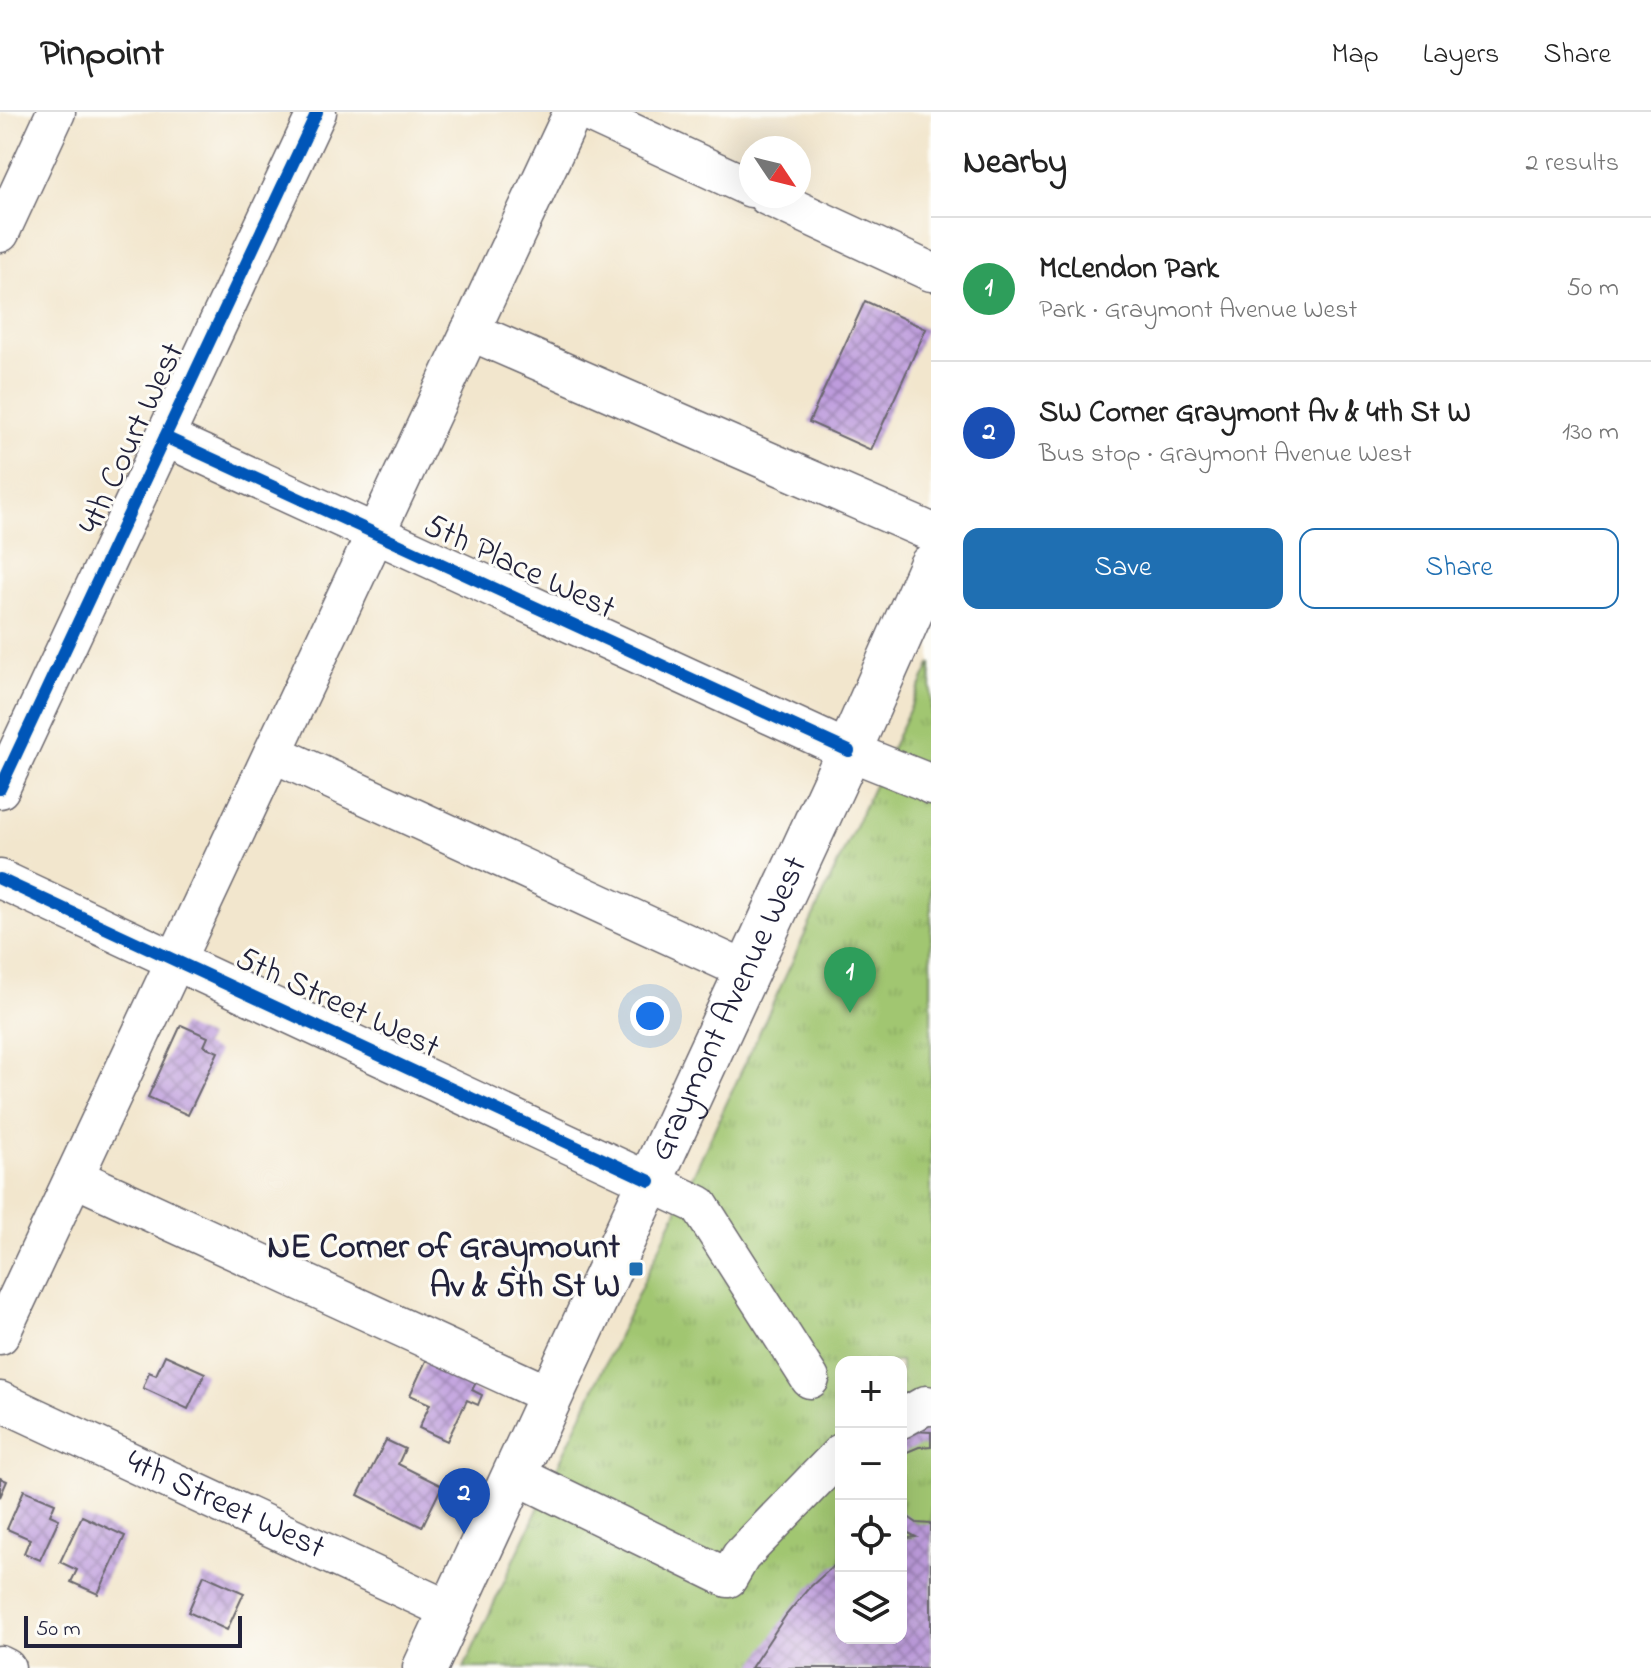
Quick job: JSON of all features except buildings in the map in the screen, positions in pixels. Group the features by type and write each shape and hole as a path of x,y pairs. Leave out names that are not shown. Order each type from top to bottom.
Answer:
{"main road":[{"name":"Graymont Avenue West","path":"425,1668 849,751 931,566"}],"street":[{"path":"0,233 56,112"},
{"name":"4th Court West","path":"0,789 12,730 165,437 317,112"},
{"path":"0,1335 573,112"},
{"path":"587,112 739,182"},
{"path":"793,208 931,272"},
{"path":"470,331 931,532"},
{"name":"5th Place West","path":"165,437 849,751 931,785"},
{"path":"273,753 747,971"},
{"name":"5th Street West","path":"0,879 699,1205 810,1379"},
{"path":"74,1177 551,1396"},
{"name":"4th Street West","path":"0,1401 451,1611"},
{"path":"907,1416 926,1405 931,1406"},
{"path":"514,1474 728,1578 741,1556 835,1459"},
{"path":"0,1665 6,1668"}],"green space":[{"path":"931,663 931,1668 464,1668"}],"cycle path":[{"path":"0,789 317,112"},
{"path":"165,437 849,751"},
{"path":"0,879 650,1181"}],"place":[{"name":"McLendon Park","path":"850,1013"},
{"name":"NE Corner of Graymount Av & 5th St W","path":"636,1269"},
{"name":"SW Corner Graymont Av & 4th St W","path":"464,1534"}]}
